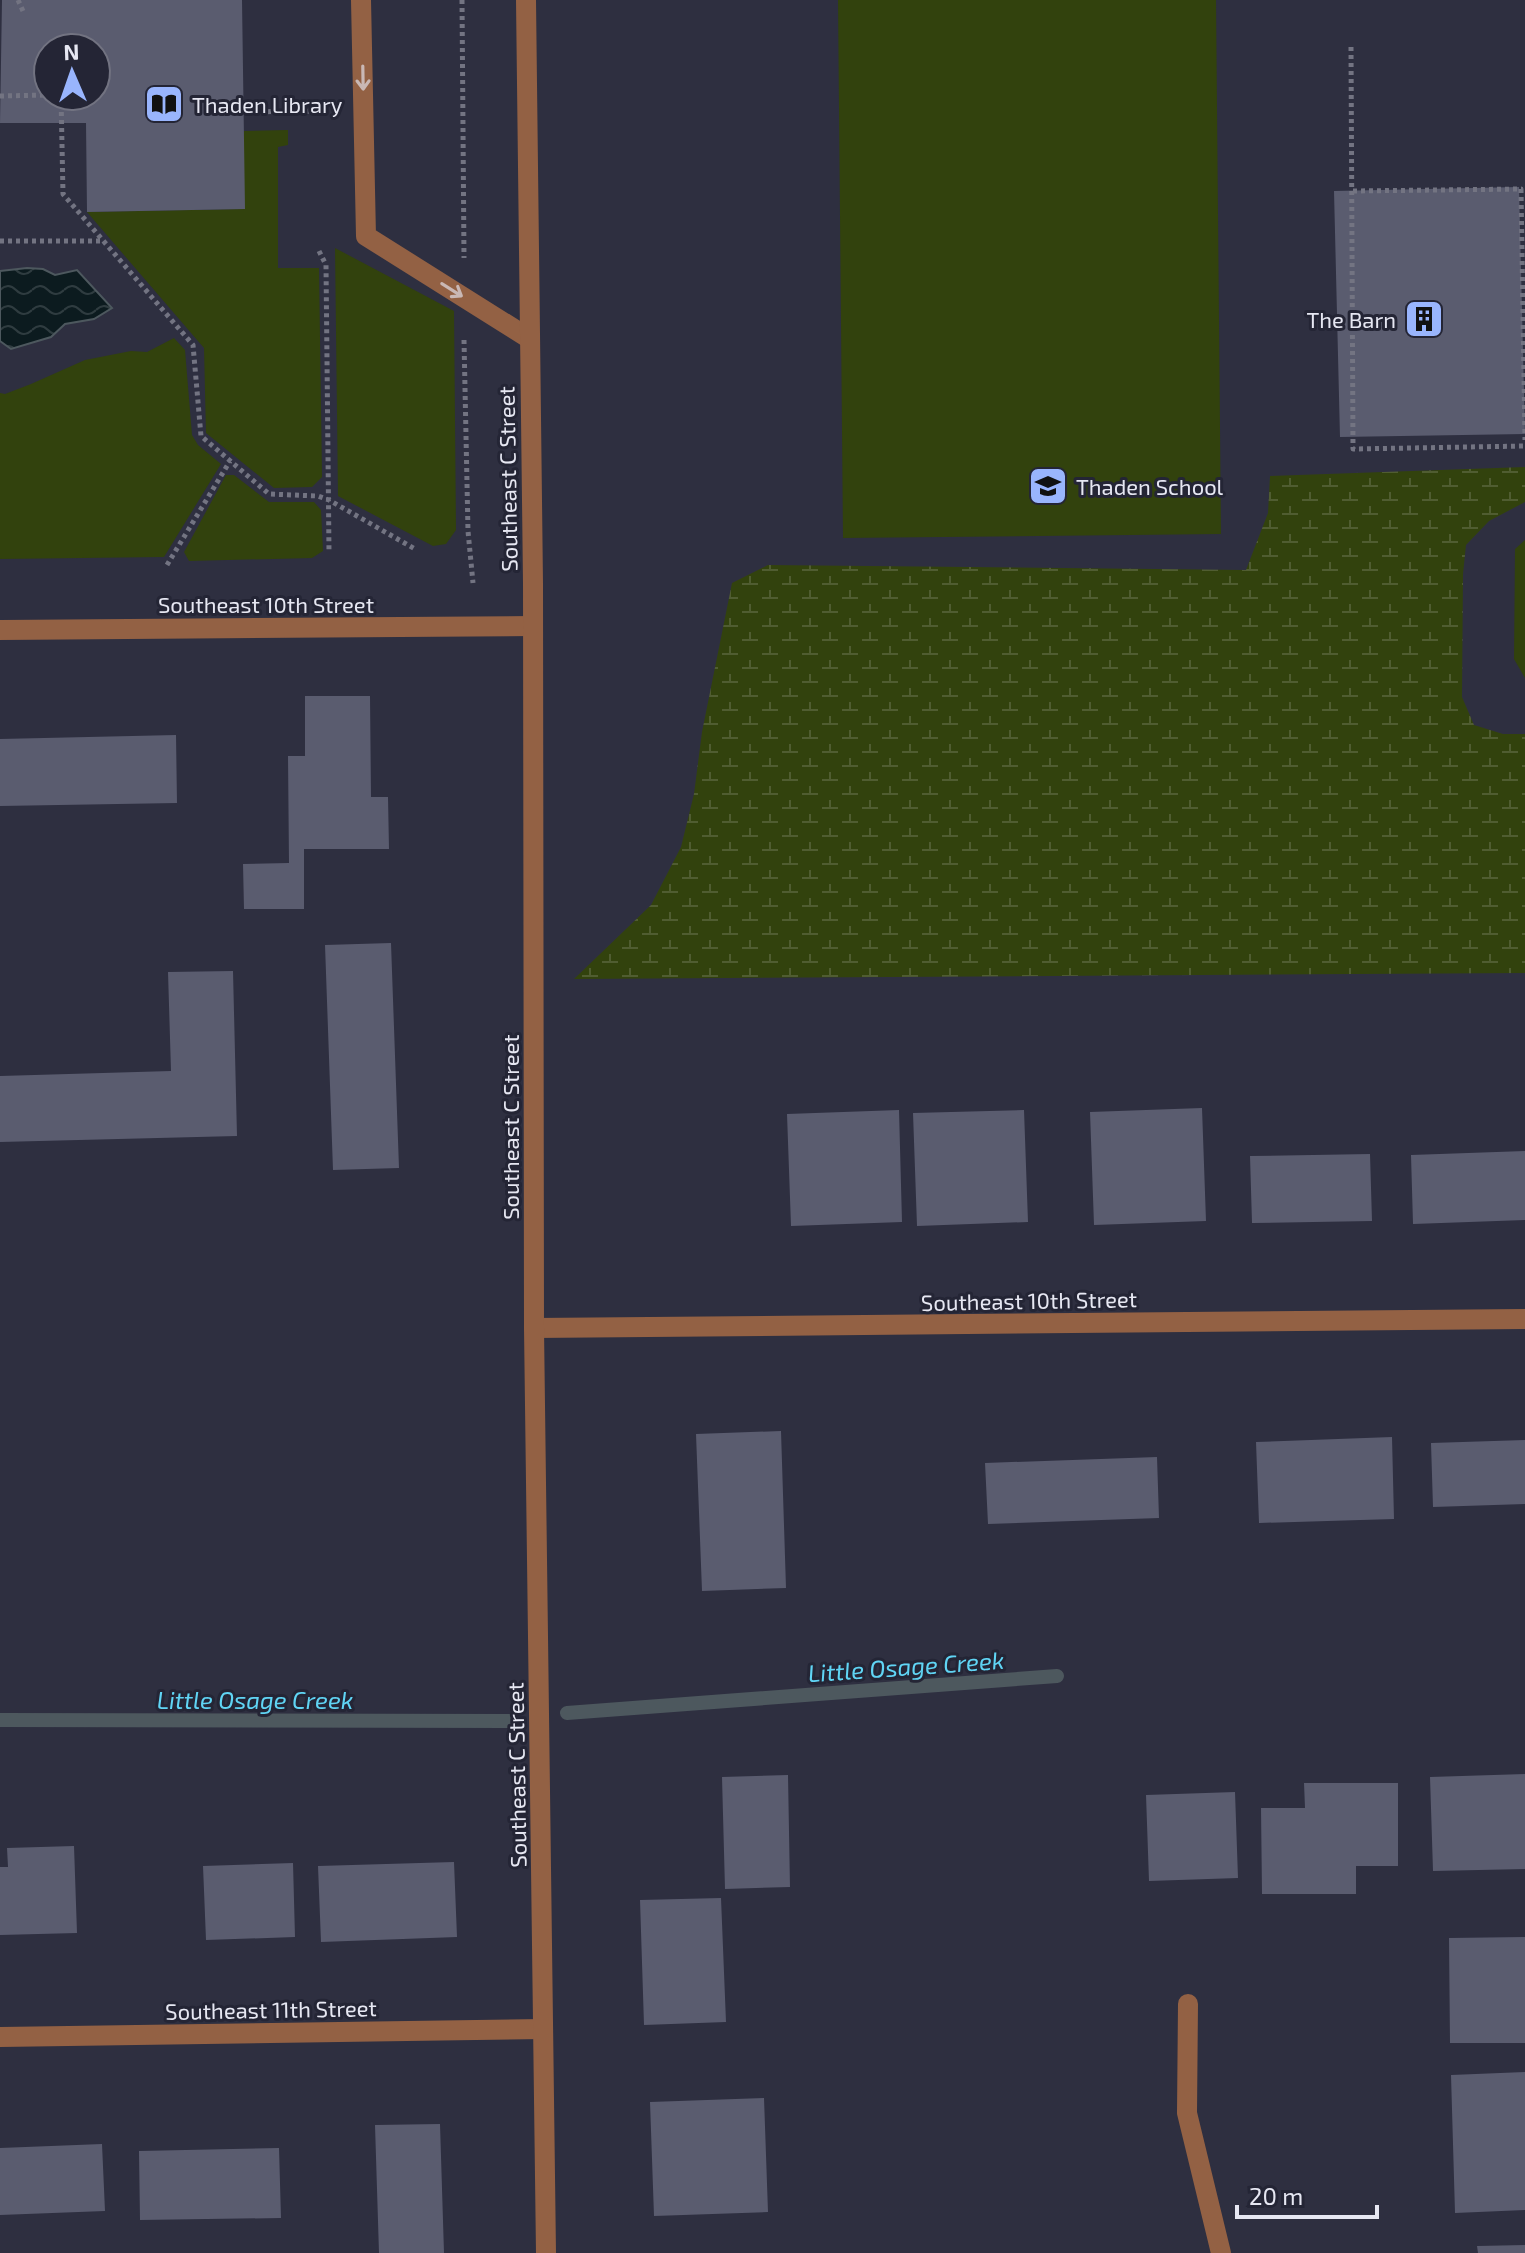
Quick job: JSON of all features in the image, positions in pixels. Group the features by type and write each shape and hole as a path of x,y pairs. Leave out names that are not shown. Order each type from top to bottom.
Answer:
{"street":[{"path":"361,0 366,236 530,339"},
{"name":"Southeast C Street","path":"526,0 533,626 534,1328 546,2253"},
{"name":"Southeast 10th Street","path":"0,630 533,626"},
{"name":"Southeast 10th Street","path":"534,1328 1525,1319"},
{"path":"1188,2004 1187,2113 1221,2253"},
{"name":"Southeast 11th Street","path":"0,2037 543,2029"}],"path":[{"path":"462,0 464,271"},
{"path":"1351,47 1353,191 1357,203 1353,449 1525,443 1521,189 1353,191"},
{"path":"0,96 32,95"},
{"path":"243,112 317,111"},
{"path":"61,112 63,194 193,345 201,436 269,494 318,496 329,500 415,549"},
{"path":"0,241 102,241"},
{"path":"319,251 326,265 329,551"},
{"path":"464,338 468,531 473,583"},
{"path":"167,565 230,461"}],"green space":[{"path":"838,0 1216,0 1221,534 843,538"},
{"path":"288,130 288,145 278,147 278,268 319,268 322,477 312,487 274,488 206,433 204,348 87,212 244,209 244,131"},
{"path":"335,248 454,311 456,530 446,544 433,546 338,496"},
{"path":"174,338 185,350 192,435 198,445 221,464 164,557 0,559 0,393 31,384 85,360 131,351 147,352"},
{"path":"1525,467 1525,502 1489,521 1466,545 1462,697 1474,725 1503,734 1525,734 1525,973 574,979 651,905 681,847 694,794 702,732 732,583 768,565 1246,570 1268,513 1270,476"},
{"path":"226,475 234,475 269,502 314,502 321,510 323,551 312,558 189,561 184,552"},
{"path":"1525,540 1525,678 1514,659 1515,549"}],"water":[{"path":"43,269 55,275 77,270 112,308 94,319 65,324 51,337 11,349 0,341 0,271"}],"building":[{"name":"Thaden Library","path":"2,0 242,0 245,209 87,212 86,123 0,123"},
{"name":"The Barn","path":"1519,187 1525,434 1340,437 1334,191"},
{"path":"305,696 370,696 371,797 388,797 389,849 304,849 304,909 244,909 243,864 289,863 288,756 305,756"},
{"path":"176,735 177,803 0,806 0,739"},
{"path":"391,943 399,1168 333,1170 325,945"},
{"path":"233,971 237,1136 0,1142 0,1076 171,1071 168,972"},
{"path":"1202,1108 1206,1221 1094,1225 1090,1112"},
{"path":"899,1110 902,1222 791,1226 787,1114"},
{"path":"1024,1110 1028,1222 917,1226 913,1113"},
{"path":"1525,1151 1525,1220 1413,1224 1411,1155"},
{"path":"1370,1154 1372,1221 1252,1223 1250,1156"},
{"path":"781,1431 786,1588 702,1591 696,1434"},
{"path":"1392,1437 1394,1519 1259,1523 1256,1442"},
{"path":"1525,1440 1525,1504 1433,1507 1431,1443"},
{"path":"1157,1457 1159,1518 988,1524 985,1463"},
{"path":"1525,1774 1525,1869 1433,1871 1430,1777"},
{"path":"788,1775 790,1887 725,1889 722,1777"},
{"path":"1304,1783 1398,1783 1398,1866 1356,1866 1356,1894 1262,1894 1261,1808 1305,1808"},
{"path":"1235,1792 1238,1878 1149,1881 1146,1795"},
{"path":"74,1846 77,1933 0,1935 0,1867 8,1867 7,1848"},
{"path":"454,1862 457,1937 321,1942 318,1866"},
{"path":"293,1863 295,1937 206,1940 203,1866"},
{"path":"721,1898 726,2022 644,2025 640,1900"},
{"path":"1525,1937 1525,2043 1450,2043 1449,1938"},
{"path":"1525,2072 1525,2210 1455,2213 1451,2075"},
{"path":"764,2098 768,2212 654,2216 650,2102"},
{"path":"440,2124 444,2253 379,2253 375,2125"},
{"path":"102,2144 105,2211 0,2215 0,2148"},
{"path":"279,2148 281,2218 140,2220 139,2151"},
{"path":"1525,2245 1525,2253 1478,2253 1477,2246"}],"waterway":[{"name":"Little Osage Creek","path":"567,1713 1057,1676"},
{"name":"Little Osage Creek","path":"0,1720 510,1721"}],"place":[{"name":"Thaden Library","path":"164,104"},
{"name":"The Barn","path":"1424,319"},
{"name":"Thaden School","path":"1048,486"}]}
